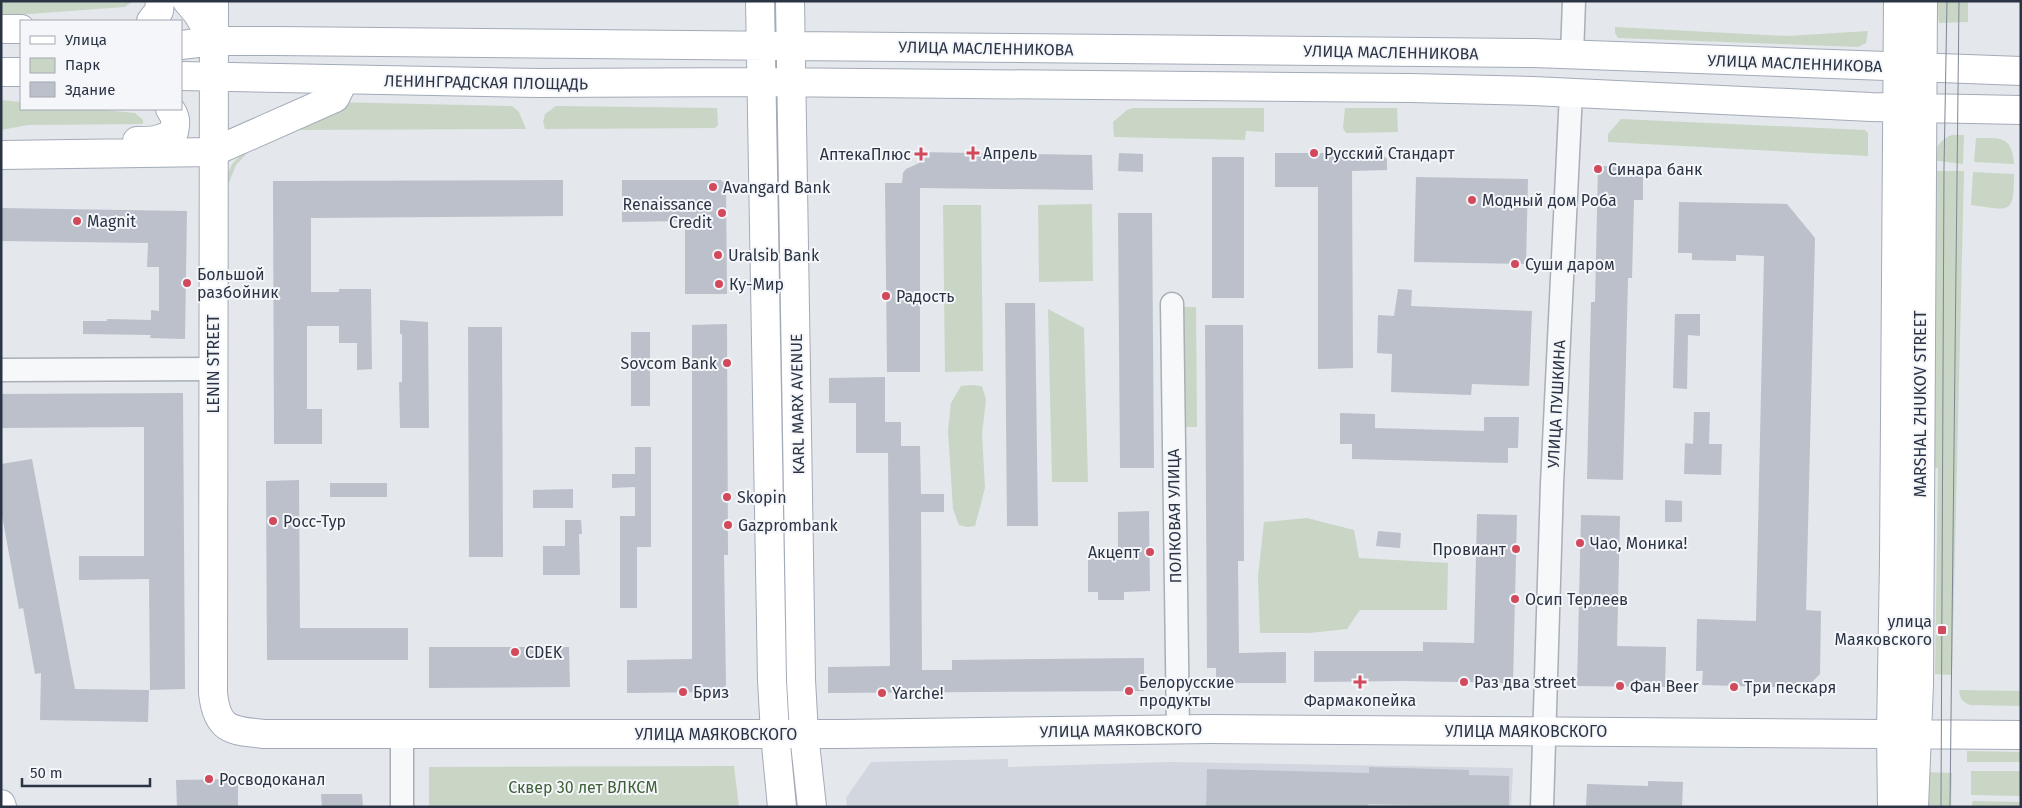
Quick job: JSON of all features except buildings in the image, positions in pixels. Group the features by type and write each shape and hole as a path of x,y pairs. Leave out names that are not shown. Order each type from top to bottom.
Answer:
{"main road":[{"path":"152,20 159,11 160,1"},
{"path":"187,1 197,13 214,41"},
{"name":"LENIN STREET","path":"214,1 213,693 215,710 223,724"},
{"name":"KARL MARX AVENUE","path":"760,1 760,82 767,309 772,680 782,807"},
{"name":"KARL MARX AVENUE","path":"790,1 801,680 804,734 812,807"},
{"name":"MARSHAL ZHUKOV STREET","path":"1898,1 1910,68 1910,108 1894,550 1904,733 1914,807"},
{"name":"MARSHAL ZHUKOV STREET","path":"1910,68 1923,1"},
{"path":"1,29 20,29"},
{"path":"182,45 214,41 760,46"},
{"path":"1,44 20,44"},
{"name":"УЛИЦА МАСЛЕННИКОВА","path":"760,46 1572,54 2021,72"},
{"name":"УЛИЦА ПУШКИНА","path":"1571,93 1572,54"},
{"path":"1675,98 1667,87 1666,78 1668,70 1676,58"},
{"path":"1,72 20,72"},
{"name":"ЛЕНИНГРАДСКАЯ ПЛОЩАДЬ","path":"182,76 539,83 790,83"},
{"path":"2,154 213,152 335,98 344,80"},
{"path":"790,83 1410,88 1910,108 2021,110"},
{"path":"2,154 26,143 158,140 168,137 174,132 176,122 171,110"},
{"name":"УЛИЦА МАЯКОВСКОГО","path":"223,724 238,731 265,734 804,734 1178,729 2021,735"},
{"name":"MARSHAL ZHUKOV STREET","path":"1892,807 1904,733"}],"street":[{"name":"УЛИЦА ПУШКИНА","path":"1572,54 1574,1"},
{"name":"УЛИЦА ПУШКИНА","path":"1542,807 1552,484 1571,93"},
{"name":"ПОЛКОВАЯ УЛИЦА","path":"1172,304 1178,729"},
{"path":"1,370 213,369"},
{"path":"402,733 402,807"}],"shaded area":[{"path":"1008,759 1008,767 1170,762 1513,768 1511,807 847,807 846,798 871,762"}],"green space":[{"path":"1,1 133,1 125,7 1,16"},
{"path":"1936,1 1968,1 1968,22 1939,23"},
{"path":"1615,27 1787,36 1868,31 1866,43 1858,47 1618,38 1615,33"},
{"path":"1,100 20,102 20,110 104,110 135,113 143,120 143,124 28,125 1,130"},
{"path":"333,102 512,106 519,112 526,129 294,130 250,150 236,165 228,185 223,186 232,164 249,147"},
{"path":"556,106 717,108 718,125 715,128 545,129 543,122 545,114"},
{"path":"1133,108 1264,108 1264,132 1246,131 1245,140 1114,137 1113,122 1127,110"},
{"path":"1345,108 1397,108 1398,132 1346,133 1343,128"},
{"path":"1621,119 1865,130 1868,133 1868,156 1608,142 1608,134"},
{"path":"1952,135 1964,135 1963,164 1931,160 1938,145"},
{"path":"1976,138 2003,140 2011,148 2014,164 1974,162"},
{"path":"1930,171 1964,171 1952,675 1935,674 1938,468 1932,467"},
{"path":"1973,172 2014,174 2011,204 2002,208 1971,205"},
{"path":"1092,204 1093,281 1039,282 1038,205"},
{"path":"943,205 981,205 983,371 945,372"},
{"path":"1175,307 1196,307 1197,427 1176,427"},
{"path":"1048,309 1084,328 1088,482 1052,482"},
{"path":"961,386 982,386 986,400 982,433 985,488 975,526 967,527 959,525 953,509 948,431 951,403"},
{"path":"1307,518 1354,530 1359,558 1448,563 1447,610 1360,610 1347,629 1309,633 1260,633 1258,577 1264,522"},
{"path":"1959,690 2021,691 2021,706 1970,705 1962,699"},
{"path":"1967,751 2021,752 2021,762 1967,762"},
{"name":"Сквер 30 лет ВЛКСМ","path":"734,766 739,807 429,807 429,767"},
{"path":"1971,771 2021,771 2021,796 1971,795"},
{"path":"1921,772 1952,773 1951,807 1921,807"},
{"path":"1972,802 2021,802 2020,807 1972,807"}],"tram line":[{"path":"1941,807 1944,168 1947,1"},
{"path":"1950,807 1959,1"}],"place":[{"name":"Апрель","path":"973,153"},
{"name":"Русский Стандарт","path":"1314,153"},
{"name":"АптекаПлюс","path":"921,154"},
{"name":"Синара банк","path":"1598,169"},
{"name":"Avangard Bank","path":"713,187"},
{"name":"Модный дом Роба","path":"1472,200"},
{"name":"Renaissance Credit","path":"722,213"},
{"name":"Magnit","path":"77,221"},
{"name":"Uralsib Bank","path":"718,255"},
{"name":"Суши даром","path":"1515,264"},
{"name":"Большой разбойник","path":"187,283"},
{"name":"Ку-Мир","path":"719,284"},
{"name":"Радость","path":"886,296"},
{"name":"Sovcom Bank","path":"727,363"},
{"name":"Skopin","path":"727,497"},
{"name":"Росс-Тур","path":"273,521"},
{"name":"Gazprombank","path":"728,525"},
{"name":"Чао, Моника!","path":"1580,543"},
{"name":"Провиант","path":"1516,549"},
{"name":"Акцепт","path":"1150,552"},
{"name":"Осип Терлеев","path":"1515,599"},
{"name":"улица Маяковского","path":"1942,630"},
{"name":"CDEK","path":"515,652"},
{"name":"Фармакопейка","path":"1360,682"},
{"name":"Раз два street","path":"1464,682"},
{"name":"Фан Beer","path":"1620,686"},
{"name":"Три пескаря","path":"1734,687"},
{"name":"Белорусские продукты","path":"1129,691"},
{"name":"Бриз","path":"683,692"},
{"name":"Yarche!","path":"882,693"},
{"name":"Росводоканал","path":"209,779"}]}
